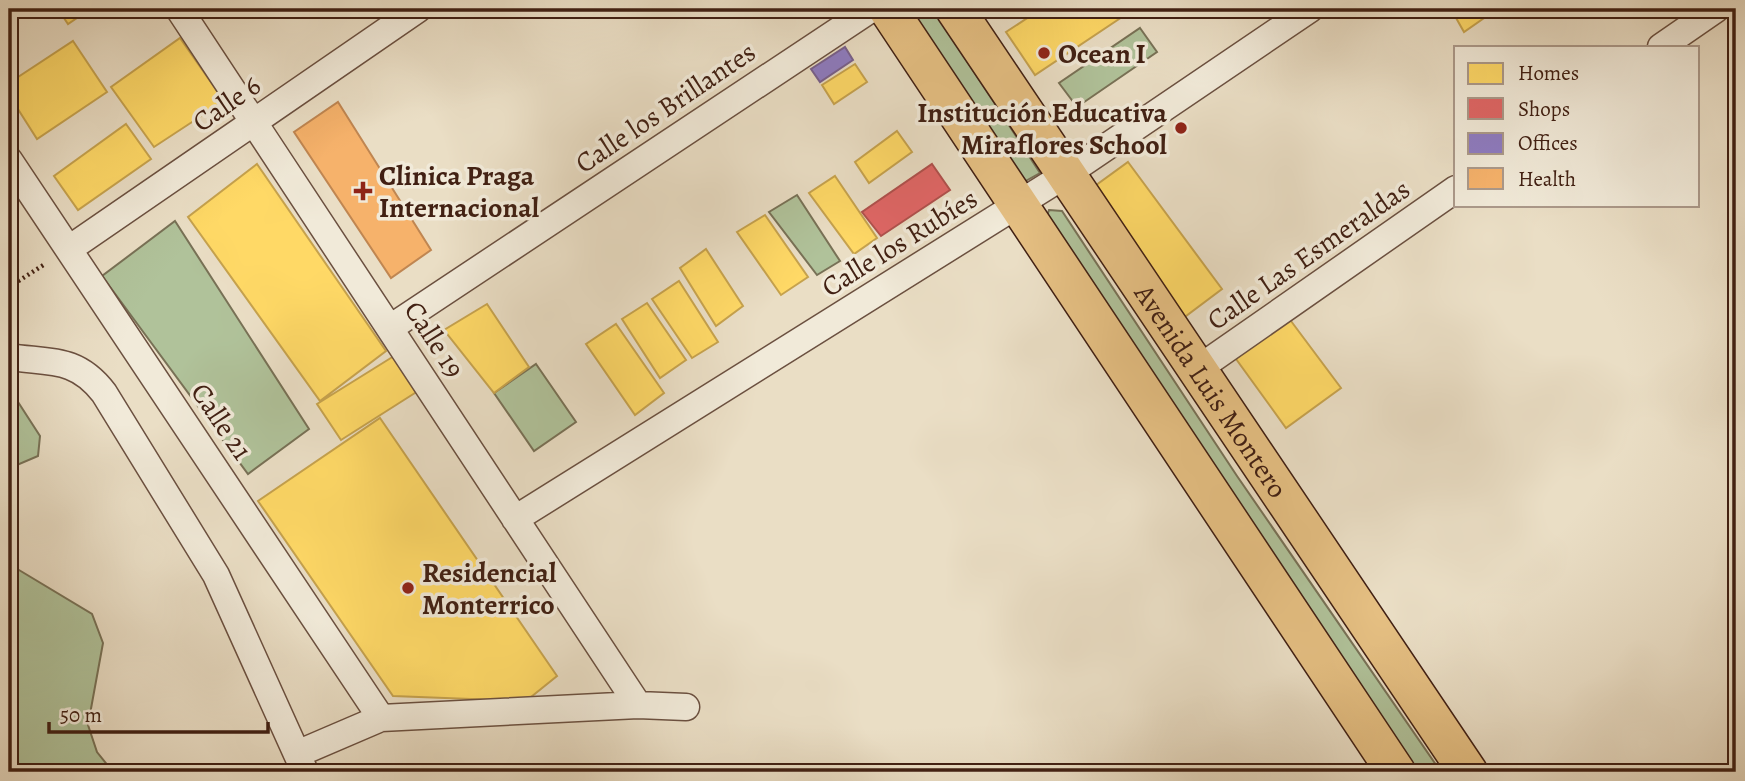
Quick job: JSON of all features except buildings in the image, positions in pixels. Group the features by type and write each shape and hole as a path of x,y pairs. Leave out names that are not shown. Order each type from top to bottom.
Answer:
{"main road":[{"name":"Avenida Luis Montero","path":"888,9 1396,772"},
{"name":"Avenida Luis Montero","path":"955,9 1195,371 1468,772"}],"street":[{"name":"Calle 19","path":"179,9 638,705"},
{"name":"Calle 6","path":"69,249 418,9"},
{"name":"Calle los Brillantes","path":"390,328 871,9"},
{"name":"Calle los Rubíes","path":"516,519 1065,175 1310,9"},
{"path":"1662,46 1716,9"},
{"name":"Calle 21","path":"9,160 381,718"},
{"name":"Calle Las Esmeraldas","path":"1195,371 1454,191"},
{"path":"9,357 66,362 94,380 104,393 216,575 301,763 381,718 638,705 686,708"}],"path":[{"path":"9,287 69,249"}],"green space":[{"path":"905,9 933,9 1040,173 1022,183"},
{"path":"1140,28 1157,52 1077,107 1059,83"},
{"path":"797,195 840,261 817,275 769,212"},
{"path":"1049,210 1062,211 1237,476 1441,772 1408,772 1044,225"},
{"path":"175,221 309,429 248,474 102,276"},
{"path":"536,364 576,422 534,451 494,393"},
{"path":"9,388 40,436 38,456 10,468"},
{"path":"9,564 92,614 103,643 88,725 97,752 113,772 9,772"}],"place":[{"name":"Ocean I","path":"1044,53"},
{"name":"Institución Educativa Miraflores School","path":"1181,128"},
{"name":"Clinica Praga Internacional","path":"363,191"},
{"name":"Residencial Monterrico","path":"408,588"}]}
